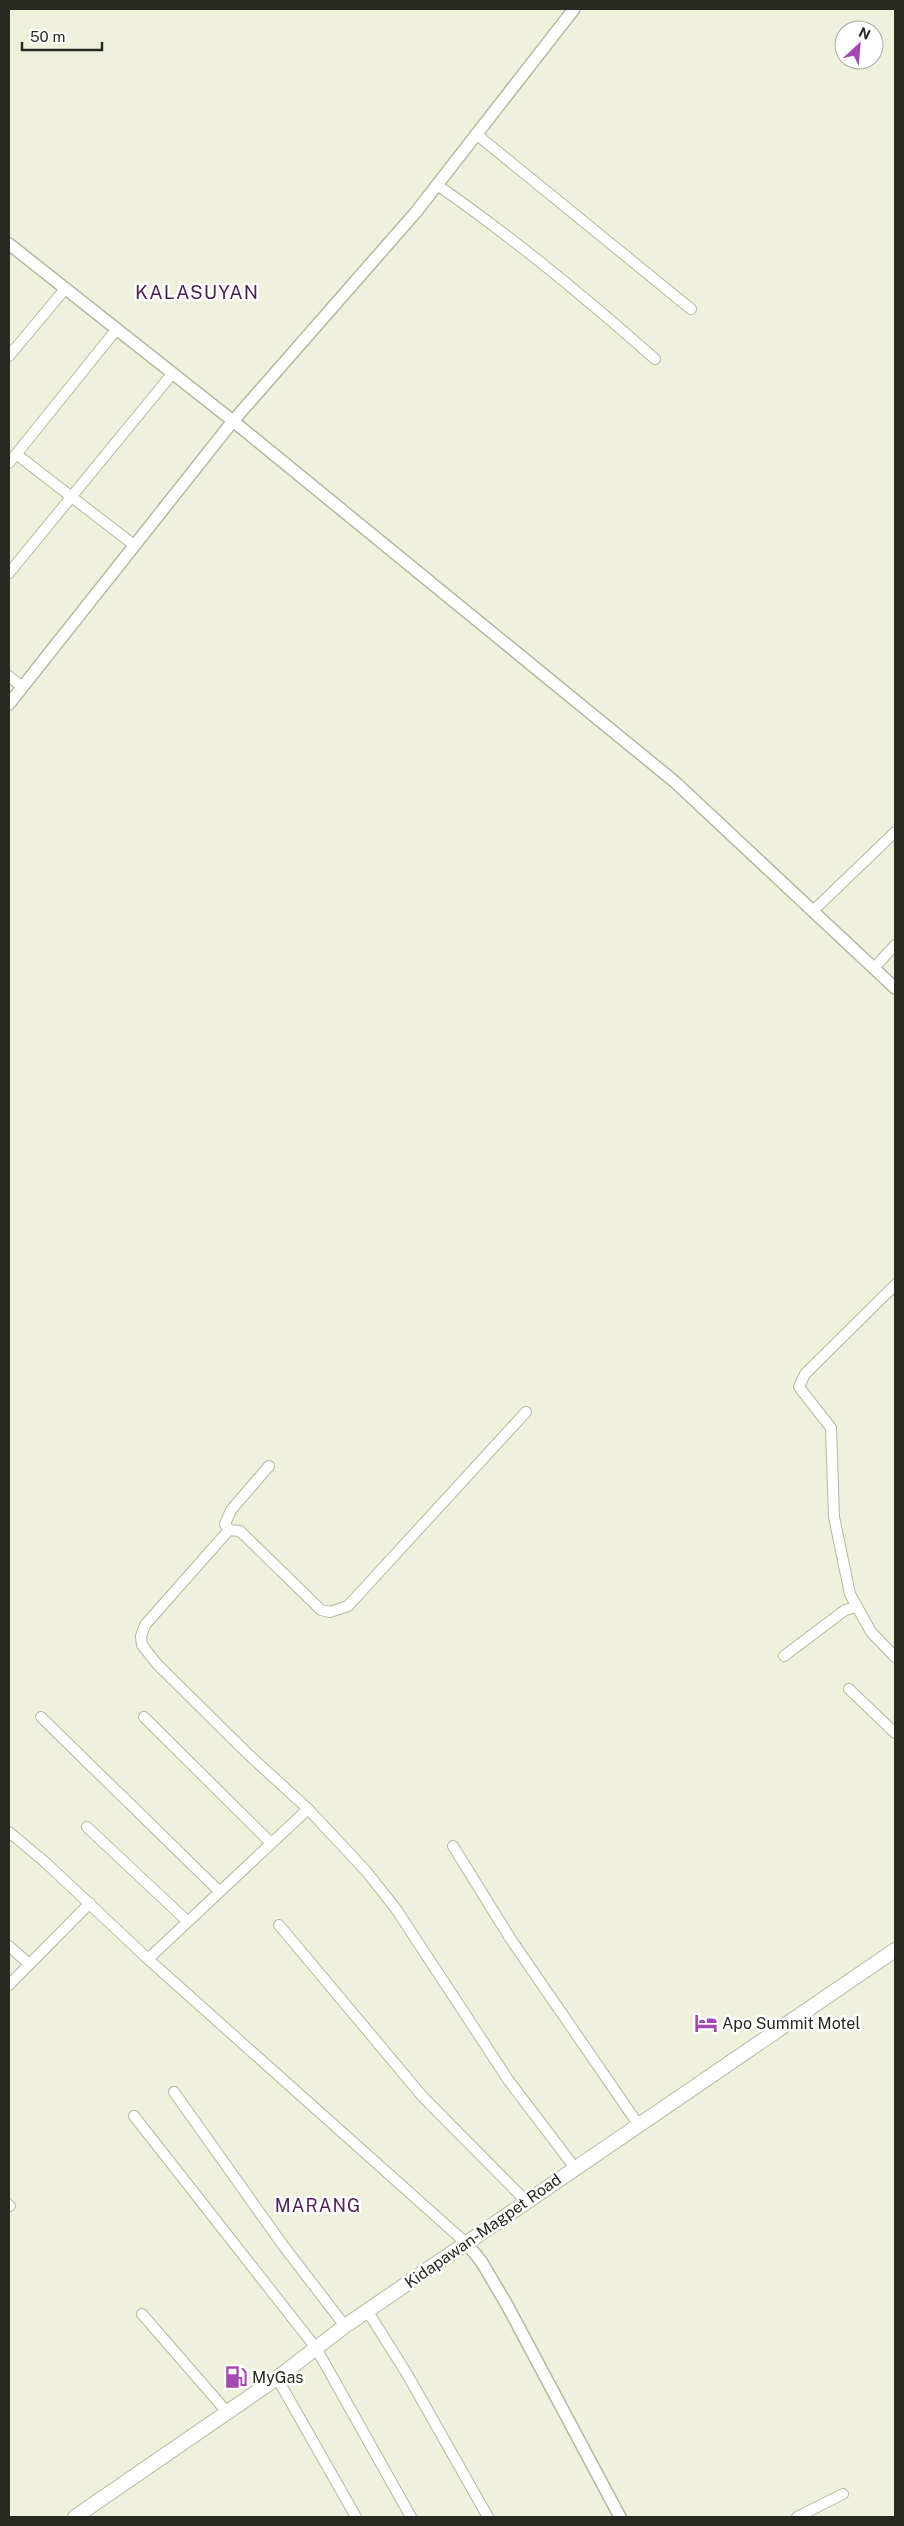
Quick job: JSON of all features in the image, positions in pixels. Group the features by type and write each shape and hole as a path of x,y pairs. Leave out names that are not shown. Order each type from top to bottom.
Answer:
{"main road":[{"name":"Kidapawan-Magpet Road","path":"75,2517 277,2378 345,2326 895,1950"}],"street":[{"path":"9,704 233,421 416,212 574,9"},
{"path":"476,134 691,308"},
{"path":"437,185 488,220 545,264 655,359"},
{"path":"11,250 65,288 233,421 675,782 814,910 895,988"},
{"path":"9,356 65,288"},
{"path":"9,463 116,330"},
{"path":"9,573 172,374"},
{"path":"16,454 134,545"},
{"path":"9,676 22,687"},
{"path":"814,910 895,832"},
{"path":"874,968 895,945"},
{"path":"895,1286 805,1374 799,1387 831,1428 834,1517 846,1579 856,1607 871,1632 895,1657"},
{"path":"229,1530 240,1531 316,1606 330,1612 338,1611 348,1606 526,1412"},
{"path":"229,1530 225,1524 231,1510 269,1466"},
{"path":"229,1530 145,1625 140,1636 142,1645 157,1664 308,1809 366,1871 396,1909 509,2081 575,2168"},
{"path":"784,1656 846,1610 856,1607"},
{"path":"849,1690 895,1733"},
{"path":"41,1717 219,1891"},
{"path":"144,1718 271,1843"},
{"path":"148,1959 308,1809"},
{"path":"87,1827 187,1921"},
{"path":"9,1832 466,2243 507,2305 620,2517"},
{"path":"453,1846 510,1938 638,2124"},
{"path":"9,1985 90,1903"},
{"path":"279,1924 423,2098 527,2202"},
{"path":"9,1946 29,1964"},
{"path":"174,2092 282,2244 345,2326"},
{"path":"134,2116 316,2348 411,2517"},
{"path":"368,2312 407,2374 488,2517"},
{"path":"142,2314 228,2412"},
{"path":"277,2378 356,2517"},
{"path":"797,2517 843,2494"}],"place":[{"name":"Apo Summit Motel","path":"706,2023"},
{"name":"MyGas","path":"236,2377"}],"district":[{"name":"KALASUYAN","path":"197,292"},
{"name":"MARANG","path":"318,2205"}]}
